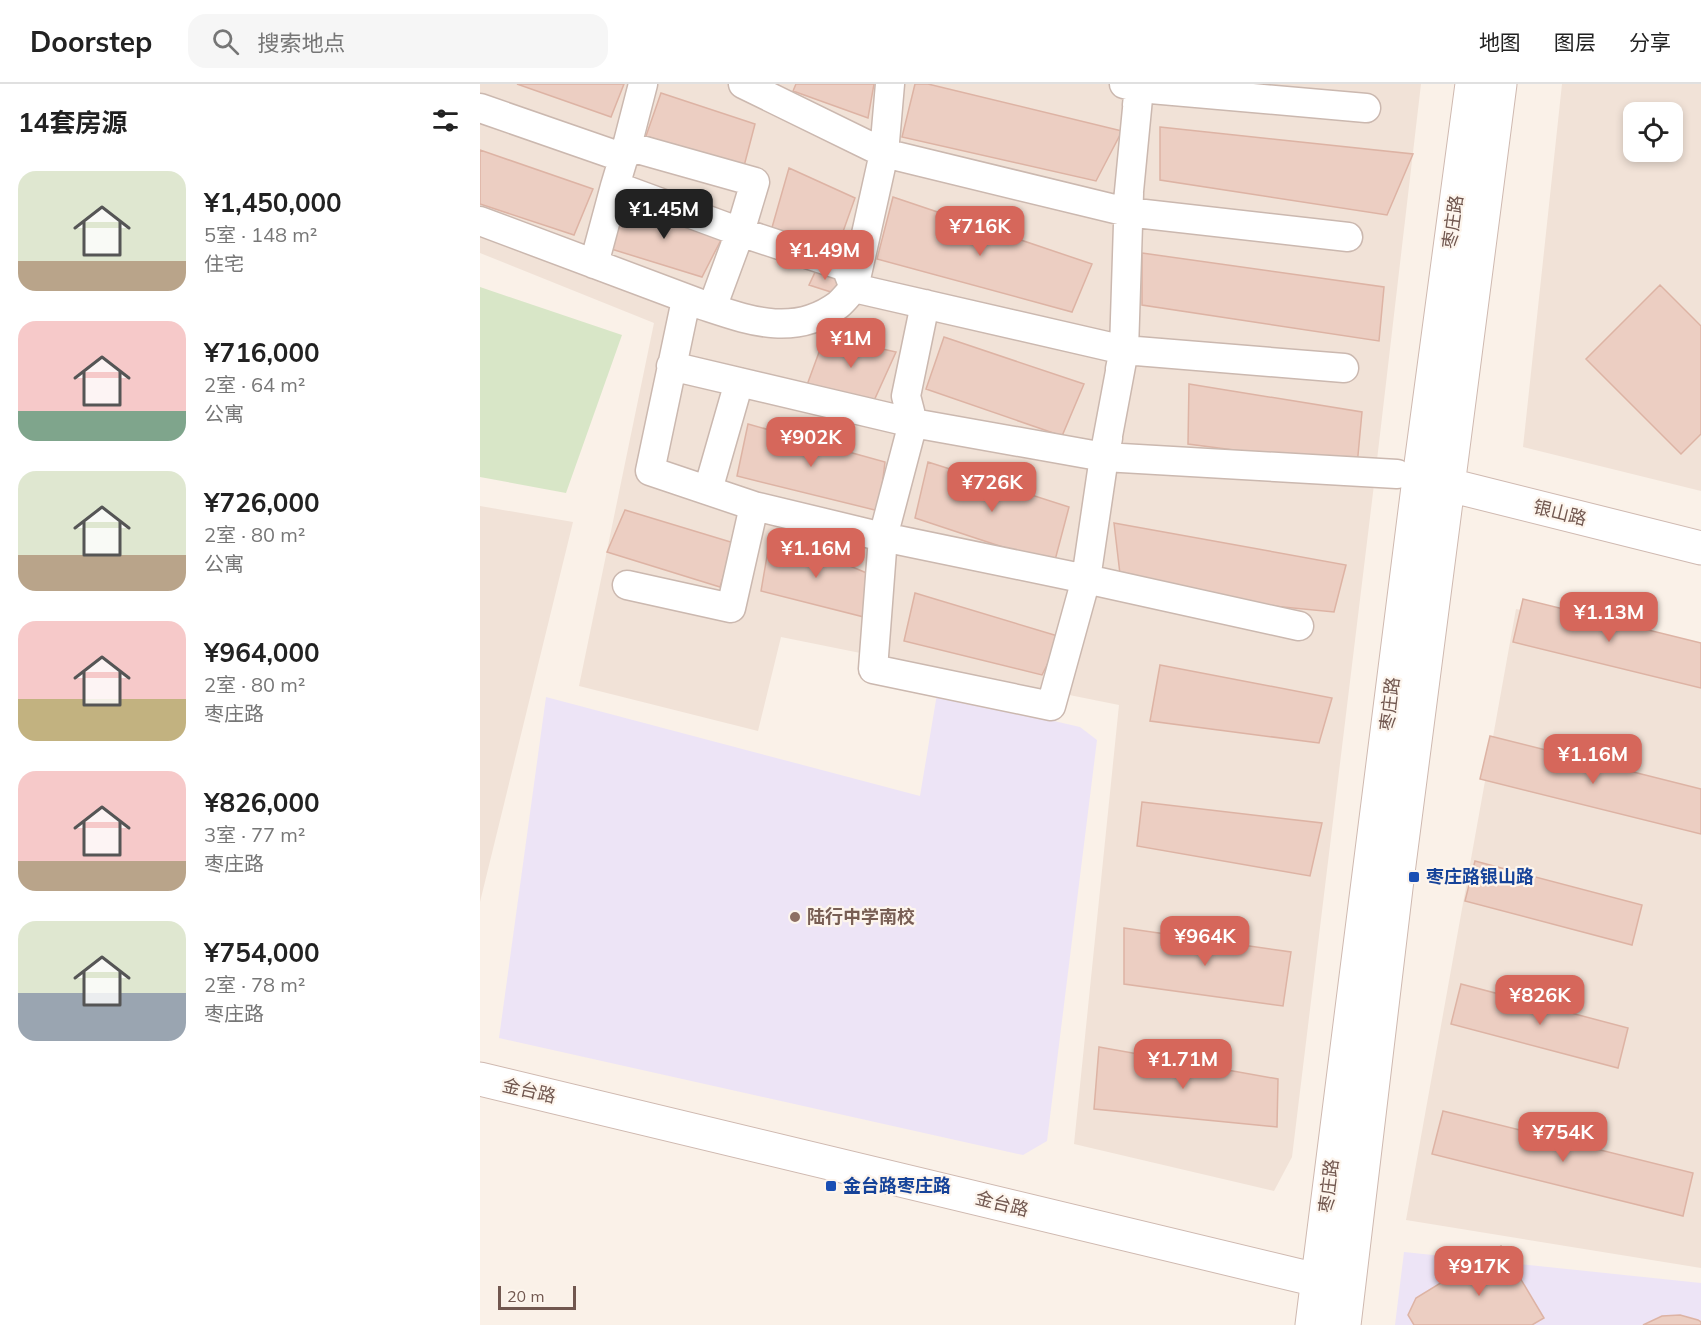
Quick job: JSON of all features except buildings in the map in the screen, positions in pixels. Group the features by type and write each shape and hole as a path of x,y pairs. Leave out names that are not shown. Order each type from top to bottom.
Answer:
{"street":[{"path":"594,264 643,84"},
{"path":"743,84 777,92 884,153 1127,212 1348,237"},
{"path":"890,84 884,153 854,288 838,305 795,324 764,324 686,300 650,471 754,506 883,537 1299,626"},
{"name":"枣庄路","path":"1312,1325 1333,1283 1421,479 1472,84"},
{"name":"枣庄路","path":"1421,479 1500,84"},
{"path":"925,304 906,396 913,423 883,537 873,669 1051,706 1086,579 1104,457 1124,350 1127,212 1134,85 1366,108"},
{"path":"480,108 626,152 755,182 740,232 712,308"},
{"path":"615,186 740,232 846,267 854,288"},
{"path":"480,221 712,308"},
{"path":"854,288 1124,350 1344,368"},
{"path":"671,366 913,423 1104,457 1421,479"},
{"path":"708,490 739,382"},
{"name":"银山路","path":"1421,479 1701,548"},
{"path":"627,585 731,608 754,506"},
{"name":"金台路","path":"480,1079 1333,1283"},
{"name":"枣庄路","path":"1333,1283 1344,1325"}],"shaded area":[{"path":"480,84 1421,84 1292,1157 1274,1191 1074,1144 1119,705 781,637 758,731 579,686 654,323 480,253"},
{"path":"1562,84 1701,84 1701,491 1523,447"},
{"path":"480,506 573,522 480,902"},
{"path":"1516,609 1701,648 1701,1268 1406,1220"},
{"name":"陆行中学南校","path":"937,694 1080,727 1097,740 1047,1141 1023,1155 499,1038 546,697 920,796"},
{"path":"1404,1252 1701,1283 1701,1325 1395,1325"}],"green space":[{"path":"480,287 622,335 566,493 480,477"}],"place":[{"name":"枣庄路银山路","path":"1414,877"},
{"name":"陆行中学南校","path":"795,917"},
{"name":"金台路枣庄路","path":"831,1186"}]}
